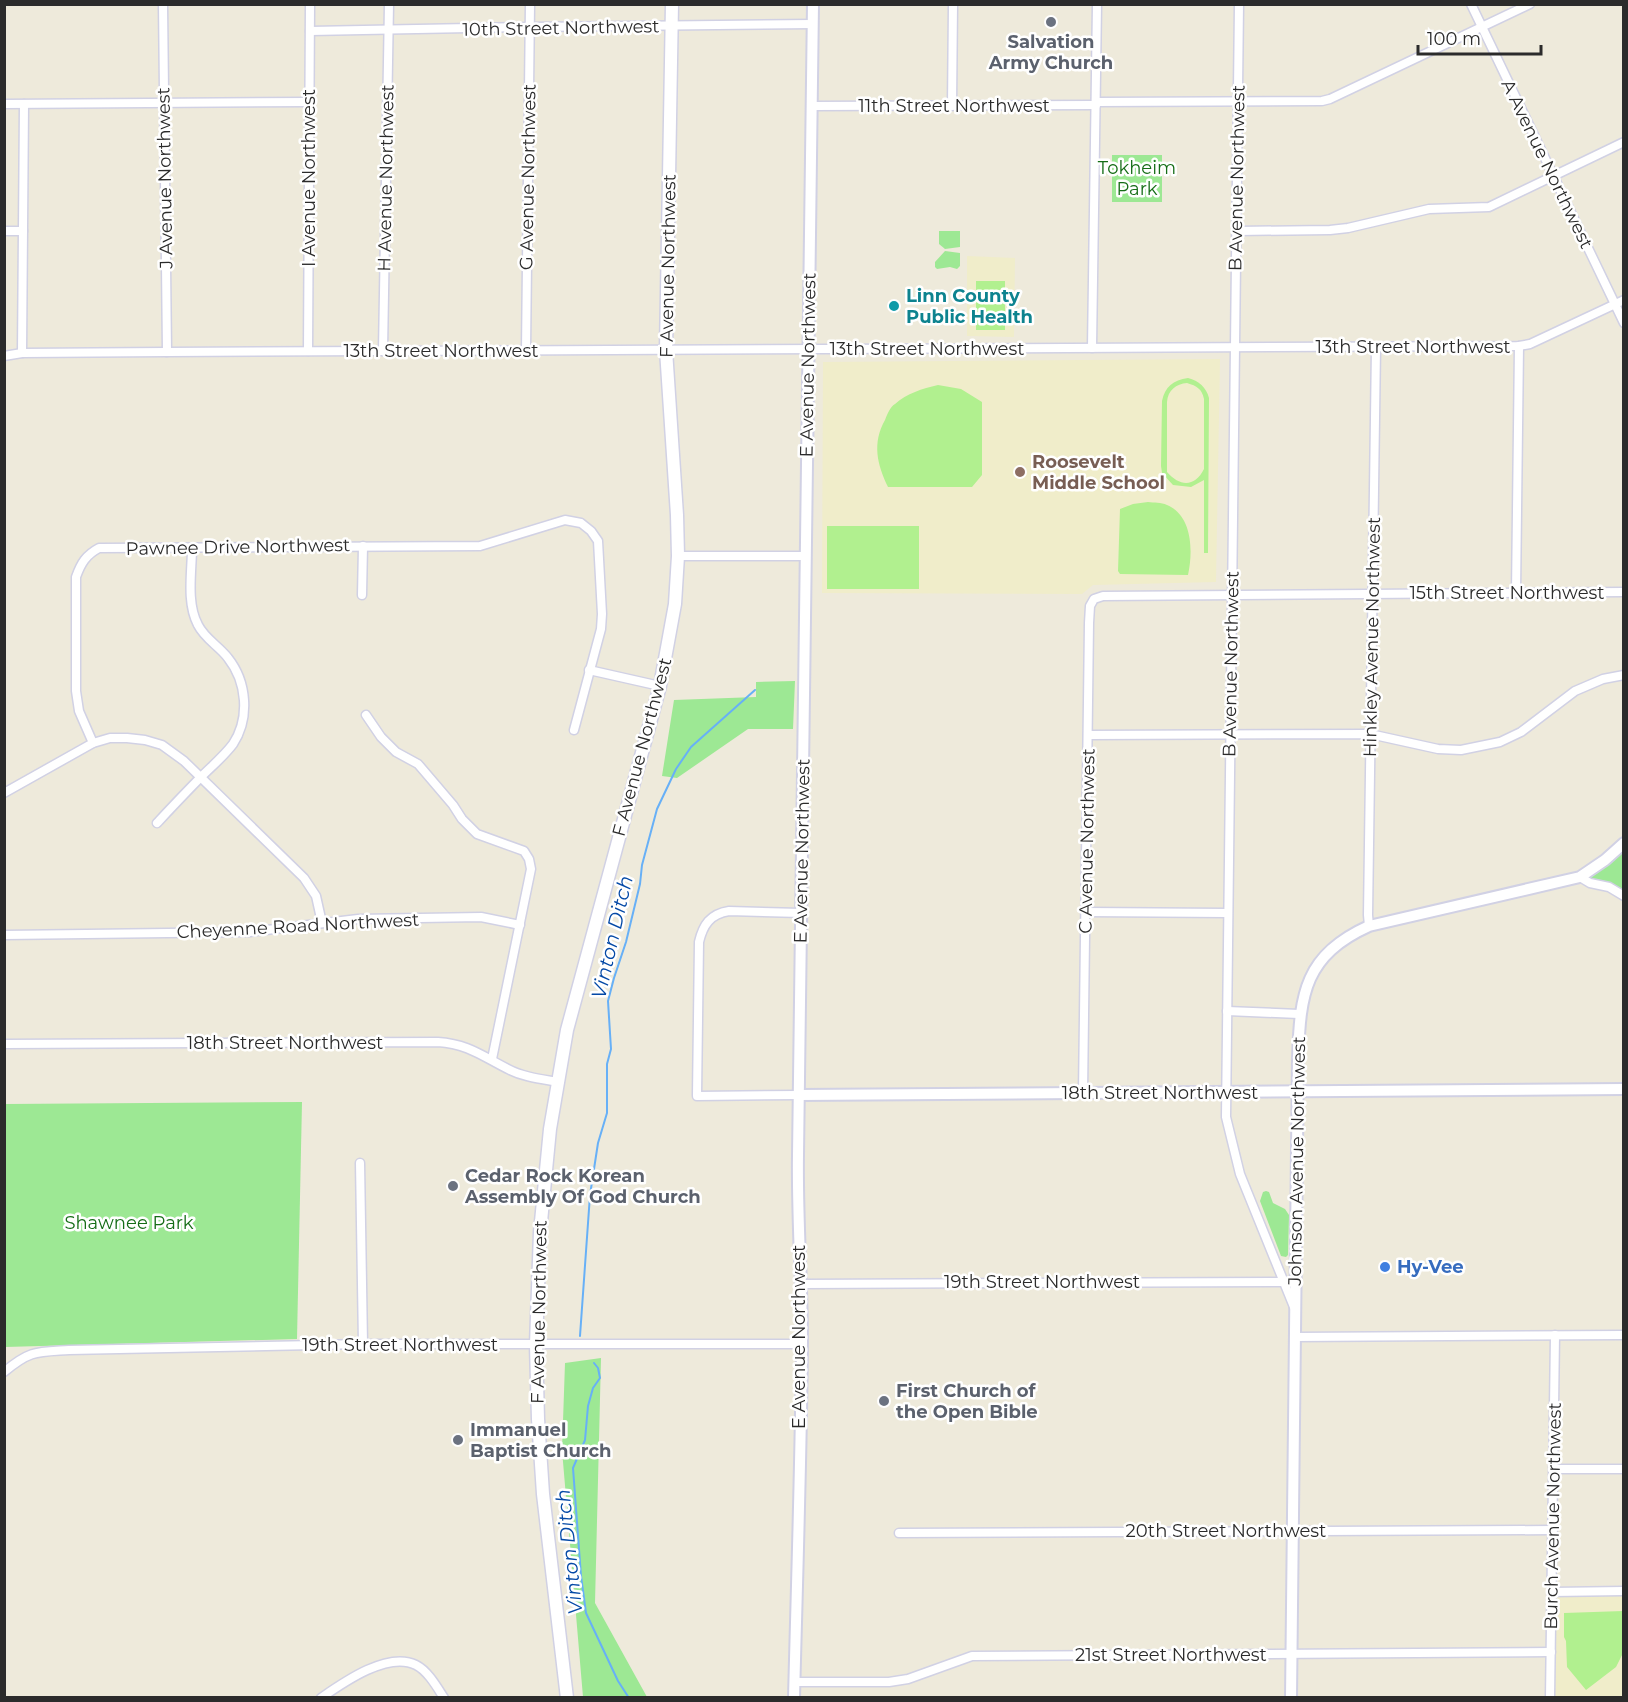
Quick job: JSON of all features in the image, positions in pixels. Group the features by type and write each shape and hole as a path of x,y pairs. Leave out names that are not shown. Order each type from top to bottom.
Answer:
{"main road":[{"name":"F Avenue Northwest","path":"567,1698 543,1494 538,1419 536,1345 540,1232 544,1182 567,1030 660,686 675,604 678,556 677,515 666,350 672,4"}],"street":[{"name":"J Avenue Northwest","path":"163,4 167,352"},
{"name":"I Avenue Northwest","path":"308,351 310,4"},
{"name":"H Avenue Northwest","path":"382,351 389,4"},
{"name":"G Avenue Northwest","path":"526,350 530,4"},
{"name":"E Avenue Northwest","path":"794,1698 802,1344 802,1284 797,1218 813,4"},
{"path":"952,106 953,4"},
{"path":"1092,348 1097,4"},
{"name":"B Avenue Northwest","path":"1239,4 1226,1116 1240,1174 1295,1310"},
{"name":"A Avenue Northwest","path":"1471,4 1623,323"},
{"name":"11th Street Northwest","path":"812,106 1322,101 1530,4"},
{"name":"10th Street Northwest","path":"310,31 813,24"},
{"path":"4,104 309,102"},
{"path":"22,353 24,104"},
{"path":"1237,231 1330,230 1429,209 1489,207 1623,142"},
{"path":"4,231 23,231"},
{"name":"13th Street Northwest","path":"4,356 22,353 308,351 1519,346 1530,344 1623,300"},
{"path":"1516,592 1519,346"},
{"name":"Hinkley Avenue Northwest","path":"1369,926 1376,347"},
{"name":"Pawnee Drive Northwest","path":"93,742 79,711 76,692 76,577 80,564 89,553 99,548 480,546 565,520 581,523 598,541 600,556 601,622 589,670"},
{"path":"362,595 363,546"},
{"path":"157,823 233,743 242,724 245,698 239,676 228,658 210,641 197,624 192,607 192,548"},
{"path":"678,556 806,556"},
{"name":"15th Street Northwest","path":"1103,596 1623,592"},
{"name":"C Avenue Northwest","path":"1083,1094 1090,606 1094,598 1103,596"},
{"path":"574,730 589,670 660,686"},
{"path":"1088,735 1370,734 1438,748 1461,750 1500,742 1521,732 1558,703 1588,684 1623,675"},
{"path":"366,715 381,737 396,752 418,764 462,819 477,834 524,851 529,859 531,869 492,1059"},
{"path":"4,794 93,742 110,738 128,738 162,745 184,761 304,878 316,896 322,922"},
{"name":"Johnson Avenue Northwest","path":"1291,1698 1299,1014 1311,975 1332,948 1348,936 1369,926 1580,877 1605,860 1623,843"},
{"path":"1580,877 1590,883 1609,886 1623,896"},
{"name":"18th Street Northwest","path":"801,913 729,911 719,913 702,928 699,942 697,1096 1623,1089"},
{"path":"1086,912 1227,913"},
{"name":"Cheyenne Road Northwest","path":"4,935 250,932 358,919 481,917 520,925"},
{"path":"1227,1011 1299,1014"},
{"name":"18th Street Northwest","path":"4,1044 457,1043 492,1059 509,1070 558,1082"},
{"path":"360,1163 363,1344"},
{"name":"19th Street Northwest","path":"802,1284 1283,1282"},
{"name":"Burch Avenue Northwest","path":"1550,1698 1555,1335"},
{"path":"1295,1337 1623,1335"},
{"name":"19th Street Northwest","path":"4,1372 20,1359 40,1352 363,1344 802,1344"},
{"path":"1554,1469 1623,1469"},
{"name":"20th Street Northwest","path":"899,1533 1553,1530"},
{"path":"1552,1592 1623,1591"},
{"name":"21st Street Northwest","path":"794,1682 889,1682 908,1679 972,1656 1551,1652"},
{"path":"321,1698 380,1664 396,1661 416,1665 433,1681 444,1698"}],"shaded area":[{"path":"967,256 1015,258 1014,337 967,336"},
{"name":"Roosevelt Middle School","path":"1220,359 1216,582 1093,585 1082,594 822,593 823,362"},
{"path":"1623,1591 1623,1697 1550,1698 1552,1592"}],"green space":[{"name":"Tokheim Park","path":"1112,155 1162,155 1162,202 1112,202"},
{"path":"939,231 960,231 960,247 945,249 939,244"},
{"path":"945,251 960,253 960,266 957,269 950,267 937,269 935,267 935,262"},
{"path":"976,281 1005,281 1005,295 976,294"},
{"path":"976,299 1005,299 1005,312 976,312"},
{"path":"976,317 1005,317 1005,330 976,330"},
{"path":"1188,378 1199,383 1209,398 1208,553 1204,553 1204,480 1191,487 1173,485 1162,473 1162,401 1170,385","holes":["1187,383 1200,390 1204,399 1204,469 1196,479 1187,483 1177,480 1167,472 1167,402 1173,388"]},
{"path":"938,385 961,389 982,402 982,475 972,487 888,487 881,470 877,445 890,409 905,397"},
{"path":"1148,502 1167,505 1182,517 1189,536 1188,575 1120,574 1118,571 1120,509"},
{"path":"827,526 919,526 919,589 827,589"},
{"path":"795,681 793,729 748,729 677,778 662,776 674,700 756,697 756,682"},
{"path":"1623,843 1623,896 1590,883 1586,872"},
{"name":"Shawnee Park","path":"302,1102 297,1339 5,1347 5,1104"},
{"path":"1263,1192 1269,1192 1273,1203 1285,1209 1289,1215 1288,1255 1286,1257 1281,1256 1260,1201"},
{"path":"601,1358 595,1603 647,1697 583,1697 562,1450 565,1363"},
{"path":"1623,1611 1623,1653 1616,1667 1586,1690 1567,1667 1564,1613"}],"waterway":[{"name":"Vinton Ditch","path":"580,1336 590,1195 598,1143 607,1113 607,1064 611,1049 608,1001 626,942 640,884 642,865 657,809 676,769 691,747 755,690"},
{"name":"Vinton Ditch","path":"594,1363 598,1368 600,1378 593,1388 588,1406 585,1440 573,1468 581,1576 586,1613 618,1681 629,1698"}],"place":[{"name":"Salvation Army Church","path":"1051,22"},
{"name":"Linn County Public Health","path":"894,306"},
{"name":"Roosevelt Middle School","path":"1020,472"},
{"name":"Cedar Rock Korean Assembly Of God Church","path":"453,1186"},
{"name":"Hy-Vee","path":"1385,1267"},
{"name":"First Church of the Open Bible","path":"884,1401"},
{"name":"Immanuel Baptist Church","path":"458,1440"}]}
